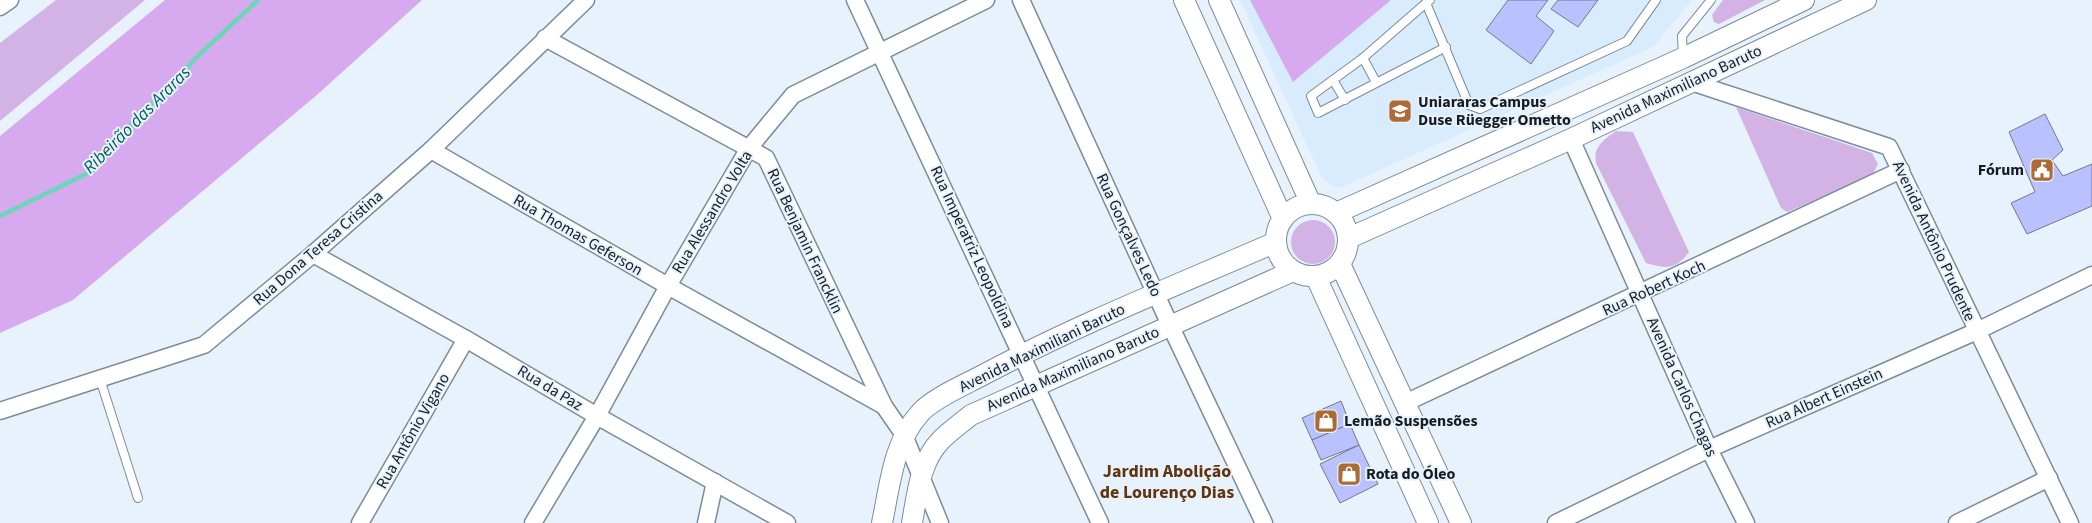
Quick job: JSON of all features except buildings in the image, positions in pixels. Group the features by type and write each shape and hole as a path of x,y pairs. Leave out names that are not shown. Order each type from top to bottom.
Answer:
{"street":[{"path":"0,7 10,0"},
{"name":"Rua Dona Teresa Cristina","path":"0,411 204,345 313,254 431,150 586,0"},
{"name":"Rua Imperatriz Leopoldina","path":"855,0 1100,523"},
{"name":"Rua Alessandro Volta","path":"533,523 598,416 668,286 749,148 793,95 986,0"},
{"name":"Rua Gonçalves Ledo","path":"1021,0 1170,325 1264,523"},
{"path":"1184,0 1283,219"},
{"path":"1219,0 1311,204"},
{"name":"Avenida Maximiliano Baruto","path":"1336,213 1683,58 1804,0"},
{"name":"Avenida Maximiliano Baruto","path":"1349,238 1571,139 1866,0"},
{"name":"Rua Benjamin Francklin","path":"545,38 766,158 884,406 904,436 940,523"},
{"path":"1683,58 1691,82"},
{"name":"Avenida Antônio Prudente","path":"1691,82 1889,147 2070,523"},
{"name":"Avenida Carlos Chagas","path":"1571,139 1709,449 1746,523"},
{"name":"Rua Thomas Geferson","path":"431,150 668,286 884,406"},
{"name":"Rua Robert Koch","path":"1405,404 1901,170"},
{"path":"1311,204 1328,208 1336,213 1347,229 1349,238 1348,247 1340,264 1329,272 1316,277 1304,276 1293,271 1281,258 1276,242 1277,230 1283,219 1295,208 1311,204"},
{"name":"Avenida Maximiliani Baruto","path":"882,523 895,462 904,436 920,412 946,395 1022,354 1276,242"},
{"name":"Rua da Paz","path":"313,254 466,339 787,523"},
{"path":"1340,264 1461,523"},
{"name":"Avenida Maximiliano Baruto","path":"912,523 921,478 928,457 940,440 971,415 1293,271"},
{"name":"Rua Albert Einstein","path":"1556,523 1709,449 1977,331 2092,275"},
{"path":"1316,277 1428,523"},
{"name":"Rua Antônio Vigano","path":"360,523 466,339"},
{"path":"1957,523 2049,478"},
{"path":"706,523 715,482"}],"lane":[{"path":"1446,47 1376,82 1345,100 1318,112 1311,96 1363,58 1428,2 1470,105 1480,109 1627,41 1656,0"},
{"path":"1683,58 1682,36 1710,0"},
{"path":"1363,58 1376,82"},
{"path":"1333,80 1345,100"},
{"path":"100,379 138,498"}],"shaded area":[{"path":"56,0 145,0 0,121 0,43"},
{"path":"165,0 422,0 318,94 73,300 0,333 0,136"},
{"name":"Uniararas Campus Duse Rüegger Ometto","path":"1240,0 1692,0 1653,47 1340,188 1329,184 1321,176"},
{"path":"1250,0 1391,0 1293,82"},
{"path":"1723,0 1765,0 1719,24 1714,22 1712,15"},
{"path":"1736,107 1872,153 1878,164 1872,176 1787,212 1781,208"},
{"path":"1616,131 1633,132 1689,252 1675,265 1665,267 1646,263 1596,163 1596,152 1600,144"},
{"path":"1313,220 1325,224 1331,230 1335,242 1331,254 1325,260 1313,264 1301,260 1295,254 1291,242 1295,230 1301,224"}],"waterway":[{"name":"Ribeirão das Araras","path":"0,216 92,171 126,130 199,55 258,0"}],"place":[{"name":"Uniararas Campus Duse Rüegger Ometto","path":"1400,111"},
{"name":"Fórum","path":"2042,170"},
{"name":"Lemão Suspensões","path":"1326,421"},
{"name":"Rota do Óleo","path":"1349,474"}],"district":[{"name":"Jardim Abolição de Lourenço Dias","path":"1167,481"}]}
